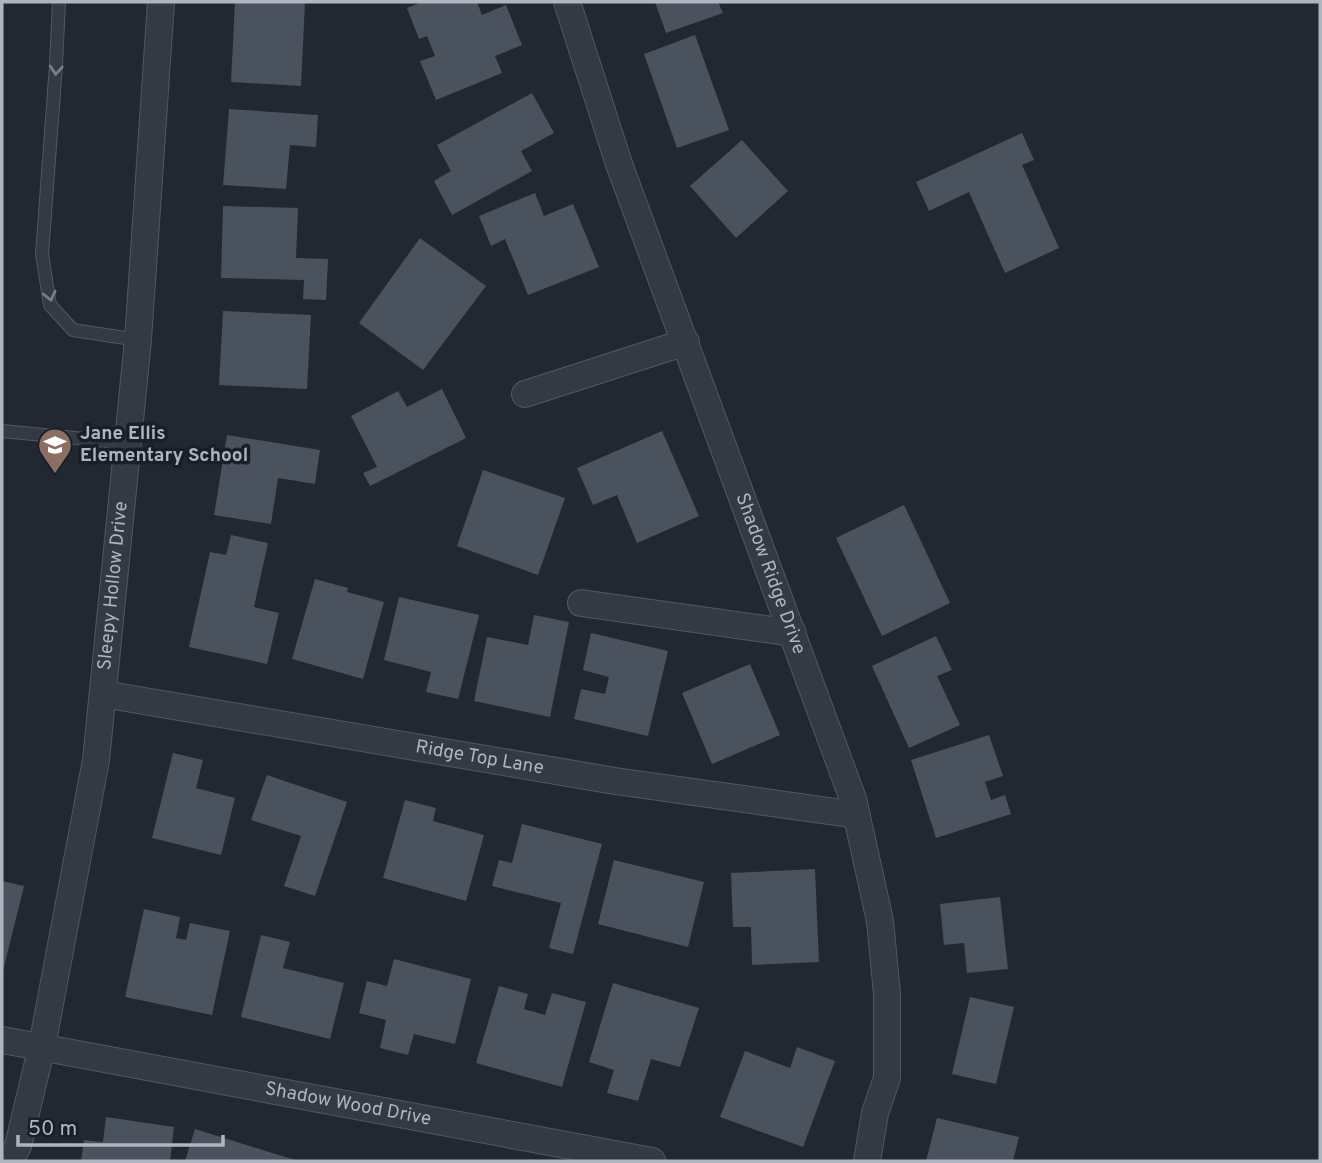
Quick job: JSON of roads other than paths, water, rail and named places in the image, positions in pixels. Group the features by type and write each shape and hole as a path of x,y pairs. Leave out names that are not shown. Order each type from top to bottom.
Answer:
{"street":[{"name":"Sleepy Hollow Drive","path":"10,1161 18,1146 42,1046 96,760 138,340 161,2"},
{"name":"Shadow Ridge Drive","path":"567,2 619,164 849,786 857,815 880,921 887,994 887,1078 875,1114 867,1161"},
{"path":"525,394 686,342"},
{"path":"580,603 793,633"},
{"name":"Ridge Top Lane","path":"103,694 615,781 857,815"},
{"name":"Shadow Wood Drive","path":"2,1040 652,1161"}],"lane":[{"path":"59,2 57,65 42,254 50,305 73,330 138,340"},
{"path":"2,431 127,443"}],"place":[{"name":"Jane Ellis Elementary School","path":"55,475"}]}
